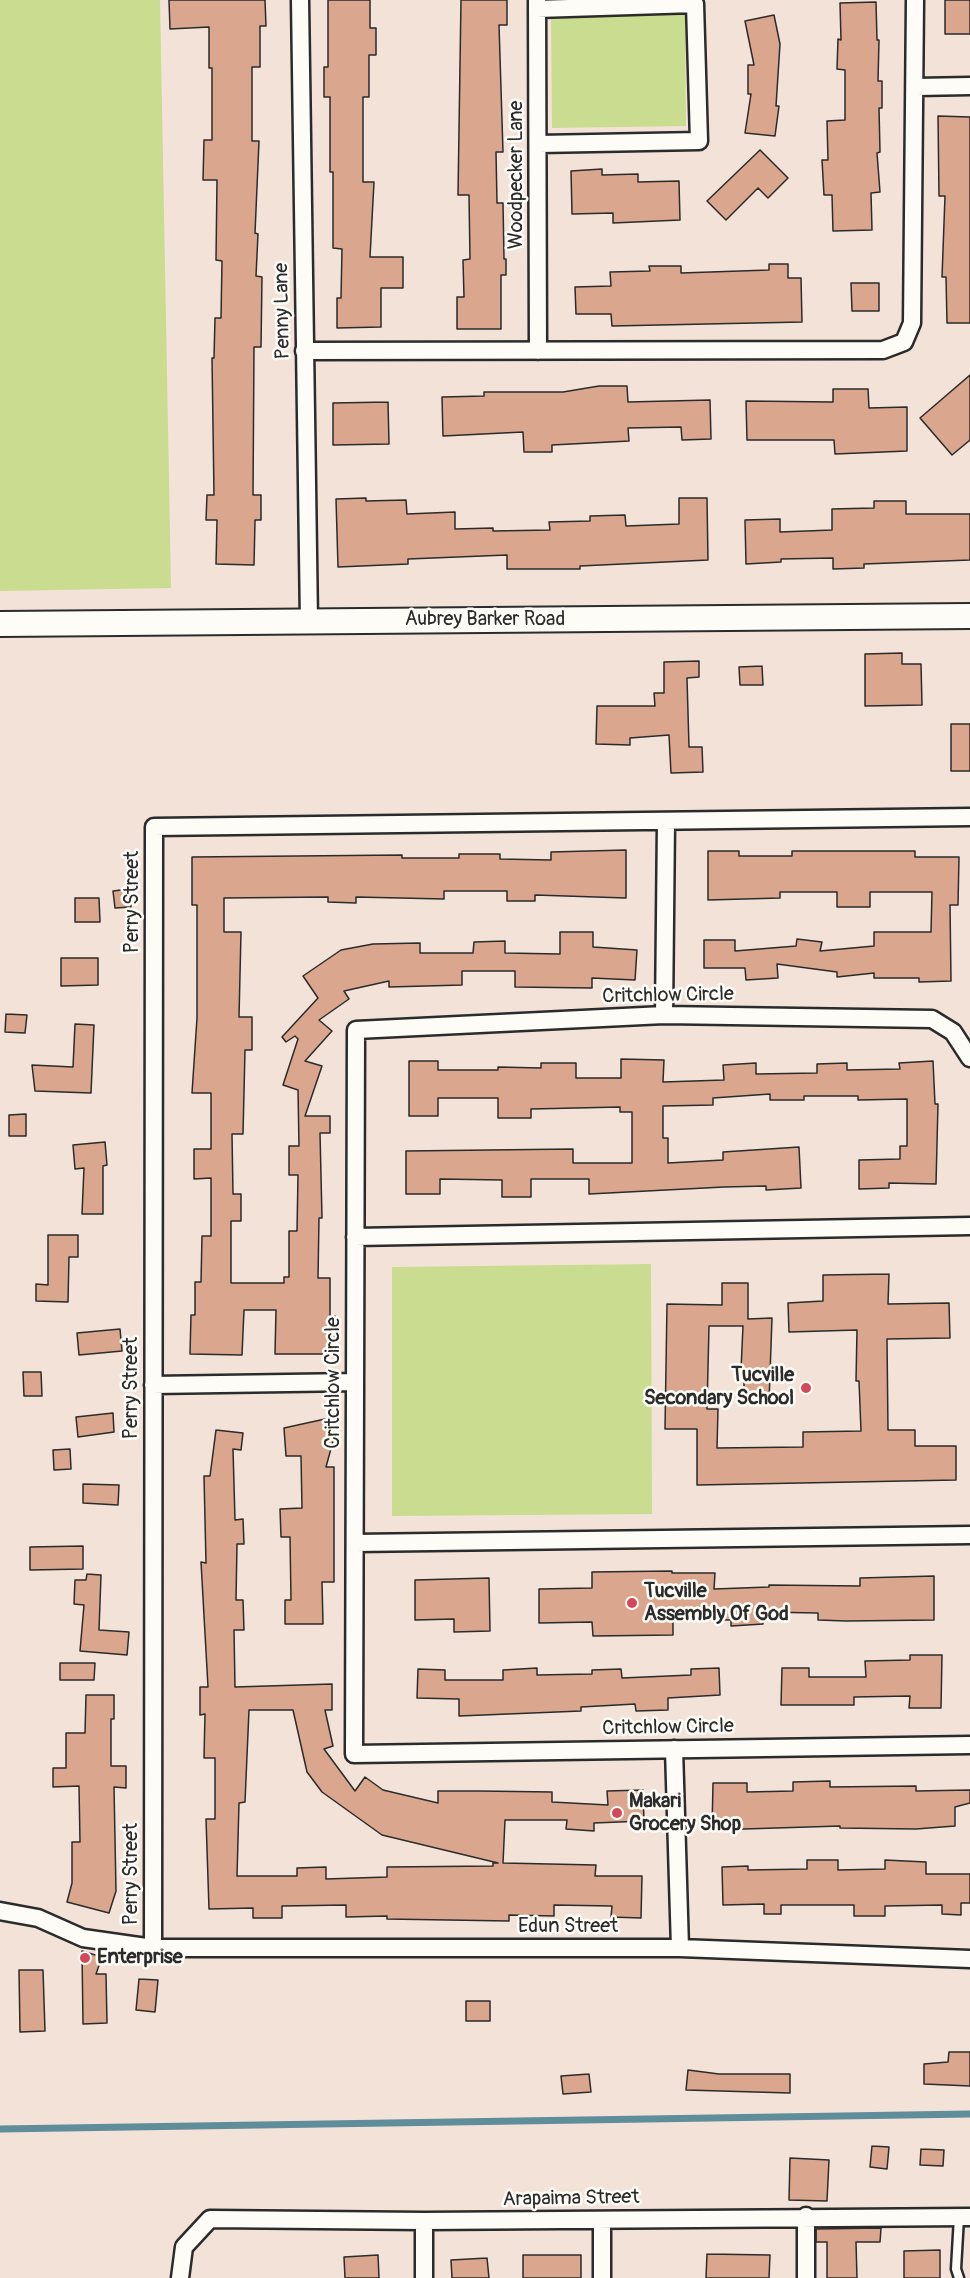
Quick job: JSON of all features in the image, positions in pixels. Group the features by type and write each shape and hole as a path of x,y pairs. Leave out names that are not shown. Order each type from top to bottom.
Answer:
{"street":[{"name":"Penny Lane","path":"300,0 309,621"},
{"path":"304,351 883,350 904,342 912,323 916,87 915,0"},
{"path":"537,4 695,4 699,141 539,144"},
{"name":"Woodpecker Lane","path":"537,4 538,351"},
{"path":"916,87 970,86"},
{"name":"Aubrey Barker Road","path":"0,624 970,616"},
{"path":"664,1015 666,821 970,817"},
{"name":"Perry Street","path":"159,1948 153,1384 154,827 666,821"},
{"name":"Critchlow Circle","path":"970,1058 953,1032 932,1019 664,1015 356,1030 354,1754 970,1745"},
{"path":"355,1237 970,1226"},
{"path":"153,1384 355,1382"},
{"path":"355,1543 970,1534"},
{"path":"674,1749 680,1948"},
{"name":"Edun Street","path":"0,1911 38,1918 83,1938 159,1948 680,1948 970,1959"},
{"path":"806,2216 806,2278"},
{"name":"Arapaima Street","path":"180,2278 184,2247 210,2219 424,2221 806,2216 964,2217"},
{"path":"602,2220 602,2278"},
{"path":"424,2221 424,2278"}],"lane":[{"path":"959,2278 956,2269 964,2217"}],"green space":[{"path":"0,0 160,0 171,588 0,591"},
{"path":"685,13 686,126 552,128 551,15"},
{"path":"651,1264 652,1514 392,1516 392,1267"}],"building":[{"path":"169,0 265,0 266,26 260,26 260,67 252,67 252,141 259,141 255,233 258,234 256,276 262,277 261,347 254,347 253,495 261,495 261,520 255,520 254,565 216,564 217,520 206,520 207,495 214,495 212,358 214,358 215,318 221,318 222,261 216,260 217,180 203,180 204,140 212,140 212,68 209,68 209,27 170,29"},
{"path":"328,0 370,0 370,28 376,28 376,55 369,55 369,97 363,97 363,182 374,182 370,257 403,257 403,288 381,288 381,327 337,328 337,298 341,298 342,249 333,248 330,97 324,97 324,67 328,67"},
{"path":"461,0 507,0 507,25 499,25 503,152 496,152 497,203 503,203 504,259 506,259 506,275 501,275 501,329 457,329 457,297 464,297 463,260 470,259 469,195 458,195"},
{"path":"945,0 970,0 970,34 945,34"},
{"path":"876,2 877,40 879,40 878,81 882,81 882,108 879,108 880,152 877,153 880,192 871,193 872,230 833,231 832,195 824,195 822,160 828,160 827,121 845,120 845,70 837,69 838,39 841,40 840,3"},
{"path":"774,15 780,44 776,106 779,106 775,136 745,133 751,94 748,94 748,65 754,65 745,21"},
{"path":"938,116 970,117 970,323 947,323 946,277 942,277 945,196 939,196"},
{"path":"760,150 788,178 768,198 758,188 726,220 707,201"},
{"path":"602,169 602,175 638,174 638,182 679,181 680,220 613,223 613,213 572,214 571,171"},
{"path":"769,264 788,264 788,278 801,278 802,322 612,326 611,314 576,314 575,287 611,286 610,272 650,271 649,266 681,266 681,273 769,270"},
{"path":"851,283 879,283 879,311 852,311"},
{"path":"970,375 970,440 952,455 920,418"},
{"path":"599,386 627,386 628,402 710,400 711,439 682,440 681,427 628,428 629,441 552,445 552,452 524,452 523,432 443,436 442,397 484,396 484,392 563,392"},
{"path":"833,389 868,389 869,408 907,407 907,451 835,454 834,440 747,440 746,401 833,402"},
{"path":"388,402 389,444 333,445 333,403"},
{"path":"366,498 366,501 406,500 407,514 455,512 455,529 493,528 493,531 550,530 549,522 590,521 590,516 625,515 626,526 679,524 679,498 707,498 708,560 580,566 580,569 507,569 507,555 408,559 408,564 338,567 336,499"},
{"path":"874,501 906,501 906,514 970,514 970,560 864,564 864,568 833,569 833,558 781,559 781,562 746,564 745,520 780,519 780,532 832,530 832,509 874,508"},
{"path":"902,653 902,664 921,664 922,705 865,706 865,654"},
{"path":"699,661 699,677 687,678 689,747 702,747 703,772 671,773 669,735 630,738 630,745 596,744 597,706 655,706 654,693 664,693 664,662"},
{"path":"762,666 763,685 740,685 739,667"},
{"path":"951,724 970,724 970,771 951,771"},
{"path":"626,850 626,898 535,895 535,901 507,901 507,891 444,891 444,899 356,897 356,903 328,902 328,897 224,898 224,932 241,932 239,1017 252,1017 252,1050 245,1050 243,1134 232,1134 233,1194 241,1194 241,1221 231,1221 231,1283 284,1283 284,1277 289,1277 289,1231 297,1231 298,1175 289,1175 289,1146 299,1146 298,1090 283,1085 298,1039 295,1036 286,1042 282,1037 318,998 303,976 341,950 373,944 420,943 420,953 473,953 474,942 505,941 505,953 560,954 560,932 593,932 593,947 637,950 635,980 592,978 592,988 515,987 515,971 462,971 462,985 389,987 389,981 344,991 349,999 319,1020 332,1031 305,1061 322,1066 305,1116 330,1116 330,1133 320,1133 322,1218 319,1218 318,1278 330,1278 330,1316 335,1316 335,1354 275,1354 276,1310 244,1310 242,1355 190,1354 191,1315 195,1315 195,1282 201,1282 202,1236 211,1236 211,1178 194,1179 194,1149 211,1149 211,1093 192,1093 197,1018 197,905 192,905 192,857 402,855 402,858 459,858 459,854 500,854 500,859 551,860 551,852"},
{"path":"708,851 739,851 739,856 792,856 792,851 915,851 915,857 959,857 958,905 950,905 951,981 919,982 919,978 874,978 874,973 837,977 837,972 777,964 778,978 746,980 745,968 704,968 704,940 735,940 735,951 796,946 797,939 822,942 820,951 874,946 874,932 931,932 932,892 870,892 870,907 837,907 837,892 780,892 780,898 708,900"},
{"path":"129,889 131,907 115,908 113,891"},
{"path":"75,898 99,898 100,922 75,922"},
{"path":"61,958 98,958 98,985 61,986"},
{"path":"6,1014 27,1015 25,1033 5,1032"},
{"path":"75,1024 94,1025 91,1093 35,1091 32,1065 73,1067"},
{"path":"621,1059 664,1060 663,1082 724,1080 723,1065 756,1063 756,1074 817,1073 817,1064 847,1063 847,1070 900,1069 899,1063 933,1061 935,1104 938,1104 936,1184 889,1183 889,1188 859,1189 859,1160 900,1159 900,1146 907,1146 907,1099 858,1100 858,1096 804,1096 804,1100 770,1100 770,1094 713,1098 713,1105 663,1106 663,1138 668,1138 668,1163 723,1160 723,1152 799,1147 801,1188 766,1190 766,1186 724,1187 589,1194 589,1179 531,1179 531,1197 502,1197 502,1180 440,1179 440,1194 406,1194 406,1151 573,1149 573,1163 632,1163 632,1112 620,1112 620,1107 531,1109 531,1118 498,1118 498,1098 438,1098 438,1116 409,1116 409,1061 438,1061 438,1070 498,1070 498,1067 541,1068 541,1063 576,1063 576,1078 621,1078"},
{"path":"26,1114 26,1136 9,1136 9,1115"},
{"path":"105,1142 107,1165 103,1166 103,1214 82,1214 84,1168 75,1169 73,1145"},
{"path":"48,1235 78,1235 78,1257 69,1257 68,1302 36,1301 36,1284 48,1285"},
{"path":"889,1274 888,1304 949,1303 950,1338 887,1339 888,1430 915,1430 915,1446 956,1446 956,1480 697,1485 697,1429 665,1429 667,1304 722,1305 722,1283 748,1283 748,1319 772,1318 769,1402 744,1403 744,1370 741,1370 743,1326 709,1326 707,1409 718,1409 717,1448 803,1447 803,1432 861,1431 859,1381 856,1381 857,1330 789,1332 788,1303 823,1301 823,1275"},
{"path":"120,1329 122,1351 79,1355 77,1333"},
{"path":"23,1372 41,1372 42,1396 24,1396"},
{"path":"113,1413 114,1432 78,1437 76,1417"},
{"path":"325,1419 335,1434 326,1467 334,1467 334,1582 322,1582 323,1624 285,1624 285,1600 291,1600 290,1537 281,1537 280,1509 302,1508 301,1456 286,1456 284,1428"},
{"path":"216,1430 243,1433 241,1450 233,1449 235,1520 243,1519 244,1544 237,1544 236,1600 243,1600 244,1630 234,1630 235,1687 332,1684 332,1710 325,1710 333,1746 324,1749 355,1791 365,1777 383,1790 438,1803 438,1791 479,1791 552,1792 552,1802 608,1805 607,1791 643,1790 644,1821 594,1823 594,1831 566,1829 567,1820 505,1820 503,1863 596,1865 595,1876 642,1876 641,1918 611,1917 612,1906 554,1905 554,1916 509,1915 509,1921 387,1919 387,1916 346,1917 346,1905 282,1906 282,1918 253,1918 253,1908 209,1909 206,1819 215,1819 215,1758 204,1758 205,1714 200,1715 200,1687 208,1687 201,1562 206,1563 204,1476 210,1476","holes":["249,1710 293,1710 307,1772 322,1792 382,1835 498,1863 493,1863 493,1866 387,1867 387,1877 326,1879 326,1867 297,1868 297,1876 237,1876 239,1803 245,1802"]},
{"path":"70,1449 71,1469 54,1470 53,1450"},
{"path":"83,1484 119,1485 118,1505 83,1503"},
{"path":"83,1546 83,1569 30,1570 30,1547"},
{"path":"672,1571 672,1573 715,1573 714,1589 769,1587 769,1585 860,1586 860,1578 934,1576 934,1620 818,1620 818,1613 763,1612 763,1624 731,1626 731,1620 673,1619 673,1635 593,1636 592,1622 539,1623 539,1589 592,1588 592,1572"},
{"path":"87,1574 101,1575 99,1630 129,1632 127,1655 80,1651 84,1605 74,1604 75,1580 86,1580"},
{"path":"489,1578 490,1631 454,1632 454,1619 415,1620 415,1580"},
{"path":"910,1655 942,1655 941,1708 909,1708 910,1696 854,1697 854,1705 781,1705 782,1668 809,1668 809,1677 866,1677 865,1661 910,1660"},
{"path":"60,1663 95,1663 94,1680 60,1680"},
{"path":"537,1668 537,1675 592,1674 592,1670 621,1669 622,1678 691,1675 691,1669 719,1668 720,1695 668,1698 668,1710 636,1711 635,1704 581,1707 581,1711 459,1716 459,1699 417,1698 418,1669 445,1670 445,1680 503,1680 503,1670"},
{"path":"86,1695 114,1695 114,1719 111,1719 111,1766 126,1766 126,1788 114,1787 116,1891 109,1913 67,1902 72,1883 72,1842 80,1842 79,1786 53,1787 53,1768 66,1768 66,1733 85,1733"},
{"path":"830,1781 830,1787 916,1786 916,1791 970,1790 970,1803 955,1807 955,1826 916,1829 840,1828 840,1826 712,1830 713,1783 747,1783 747,1792 793,1791 793,1782"},
{"path":"807,1860 838,1860 838,1870 885,1869 885,1860 926,1862 926,1874 970,1874 970,1903 961,1903 961,1915 942,1914 942,1905 885,1906 885,1916 854,1916 854,1905 781,1905 781,1914 764,1914 764,1904 723,1905 722,1867 748,1866 748,1870 807,1869"},
{"path":"82,1951 102,1957 96,1974 106,1974 107,2023 83,2024"},
{"path":"19,1970 43,1970 45,2031 20,2032"},
{"path":"139,1979 158,1980 155,2012 136,2010"},
{"path":"466,2001 490,2001 490,2021 466,2021"},
{"path":"949,2052 970,2052 970,2086 924,2084 924,2064 948,2062"},
{"path":"688,2070 719,2074 790,2074 790,2093 686,2090"},
{"path":"589,2074 591,2092 563,2094 561,2076"},
{"path":"872,2146 889,2147 887,2169 870,2167"},
{"path":"921,2149 944,2150 943,2166 920,2165"},
{"path":"790,2158 829,2160 827,2201 789,2200"},
{"path":"881,2228 880,2242 856,2242 857,2278 827,2278 827,2242 816,2242 816,2229"},
{"path":"940,2250 940,2278 904,2278 904,2251"},
{"path":"707,2254 770,2255 769,2278 706,2278"},
{"path":"378,2255 379,2278 345,2278 344,2257"},
{"path":"523,2255 581,2255 581,2278 523,2278"},
{"path":"487,2258 489,2278 452,2278 451,2260"}],"waterway":[{"path":"0,2129 970,2114"}],"place":[{"name":"Tucville Secondary School","path":"806,1388"},
{"name":"Tucville Assembly Of God","path":"632,1603"},
{"name":"Makari Grocery Shop","path":"617,1813"},
{"name":"Enterprise","path":"85,1958"}]}
